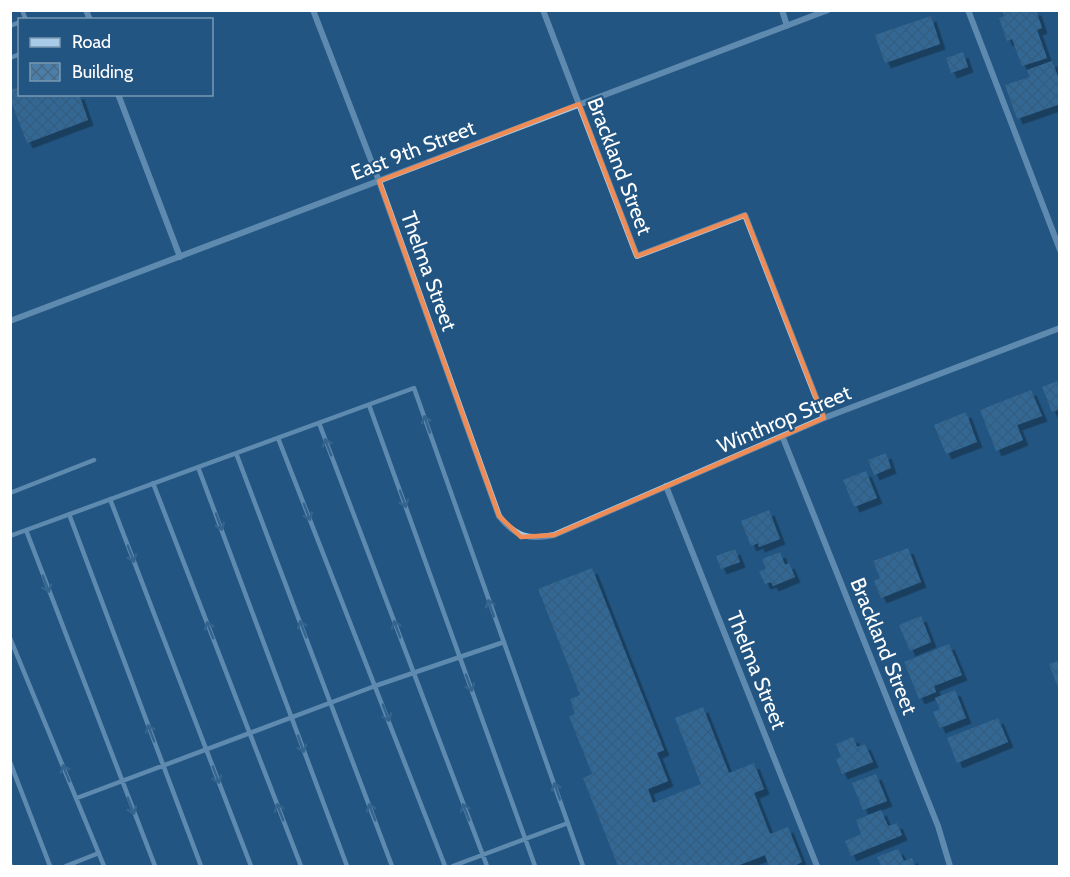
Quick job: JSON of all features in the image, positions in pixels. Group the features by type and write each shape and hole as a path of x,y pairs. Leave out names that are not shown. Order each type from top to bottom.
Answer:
{"street":[{"name":"Thelma Street","path":"313,10 379,181 500,516 509,529 521,537"},
{"name":"Brackland Street","path":"543,10 637,256 745,215 824,418"},
{"path":"782,10 788,26"},
{"name":"East 9th Street","path":"10,321 828,10"},
{"path":"968,10 1059,250"},
{"path":"119,96 180,257"},
{"name":"Winthrop Street","path":"521,537 538,538 554,535 783,438 824,418 1059,328"},
{"name":"Brackland Street","path":"783,438 939,826 950,867"},
{"name":"Thelma Street","path":"666,486 817,867"}],"lane":[{"path":"10,536 414,388 583,867"},
{"path":"369,405 535,867"},
{"path":"319,423 487,867"},
{"path":"278,438 445,867"},
{"path":"236,453 392,867"},
{"path":"10,493 94,460"},
{"path":"198,467 347,867"},
{"path":"153,483 301,867"},
{"path":"110,499 252,867"},
{"path":"69,514 201,867"},
{"path":"26,530 155,867"},
{"path":"10,638 104,867"},
{"path":"76,798 375,686 504,642"},
{"path":"10,762 50,867"},
{"path":"453,867 568,824"},
{"path":"66,867 99,853"}],"highlighted area":[{"path":"579,104 637,256 745,215 824,418 554,535 521,537 499,516 379,181"}],"building":[{"path":"1002,10 1036,10 1042,28 1037,30 1047,58 1022,66 1012,39 1007,41 999,18 1004,16"},
{"path":"931,16 940,44 885,63 875,35"},
{"path":"963,52 968,67 951,73 946,58"},
{"path":"1052,61 1060,82 1060,104 1017,119 1005,85 1030,77 1027,70"},
{"path":"18,88 18,96 80,96 88,120 27,143 10,99 10,90"},
{"path":"1060,380 1060,409 1052,412 1042,387"},
{"path":"1031,390 1042,416 1017,425 1023,440 996,451 980,410"},
{"path":"966,412 977,442 946,454 934,425"},
{"path":"886,453 891,468 874,475 868,460"},
{"path":"866,471 877,498 854,507 843,480"},
{"path":"769,510 780,539 759,547 758,543 751,546 741,521"},
{"path":"908,548 921,582 881,598 874,581 880,578 873,561"},
{"path":"735,549 740,562 721,569 716,556"},
{"path":"780,552 785,565 789,563 795,577 773,586 771,582 765,584 759,571 766,569 762,559"},
{"path":"592,568 664,750 657,753 668,781 648,789 653,803 701,784 675,718 703,707 729,773 754,763 764,789 754,793 770,834 788,827 802,862 794,866 769,866 765,855 737,866 618,866 583,778 592,774 569,716 575,714 570,699 580,695 538,589"},
{"path":"921,616 931,642 910,651 899,625"},
{"path":"949,644 962,675 934,686 936,692 919,699 904,662"},
{"path":"1060,660 1060,690 1059,690 1049,664"},
{"path":"955,690 966,718 940,728 933,712 940,709 935,698"},
{"path":"998,718 1008,742 957,763 947,738"},
{"path":"853,737 857,747 865,744 873,762 842,774 836,759 841,757 836,744"},
{"path":"876,774 887,801 863,810 852,783"},
{"path":"881,810 888,826 897,823 902,835 851,856 845,841 861,834 856,820"},
{"path":"898,849 904,861 912,858 915,866 881,866 877,857"}]}
